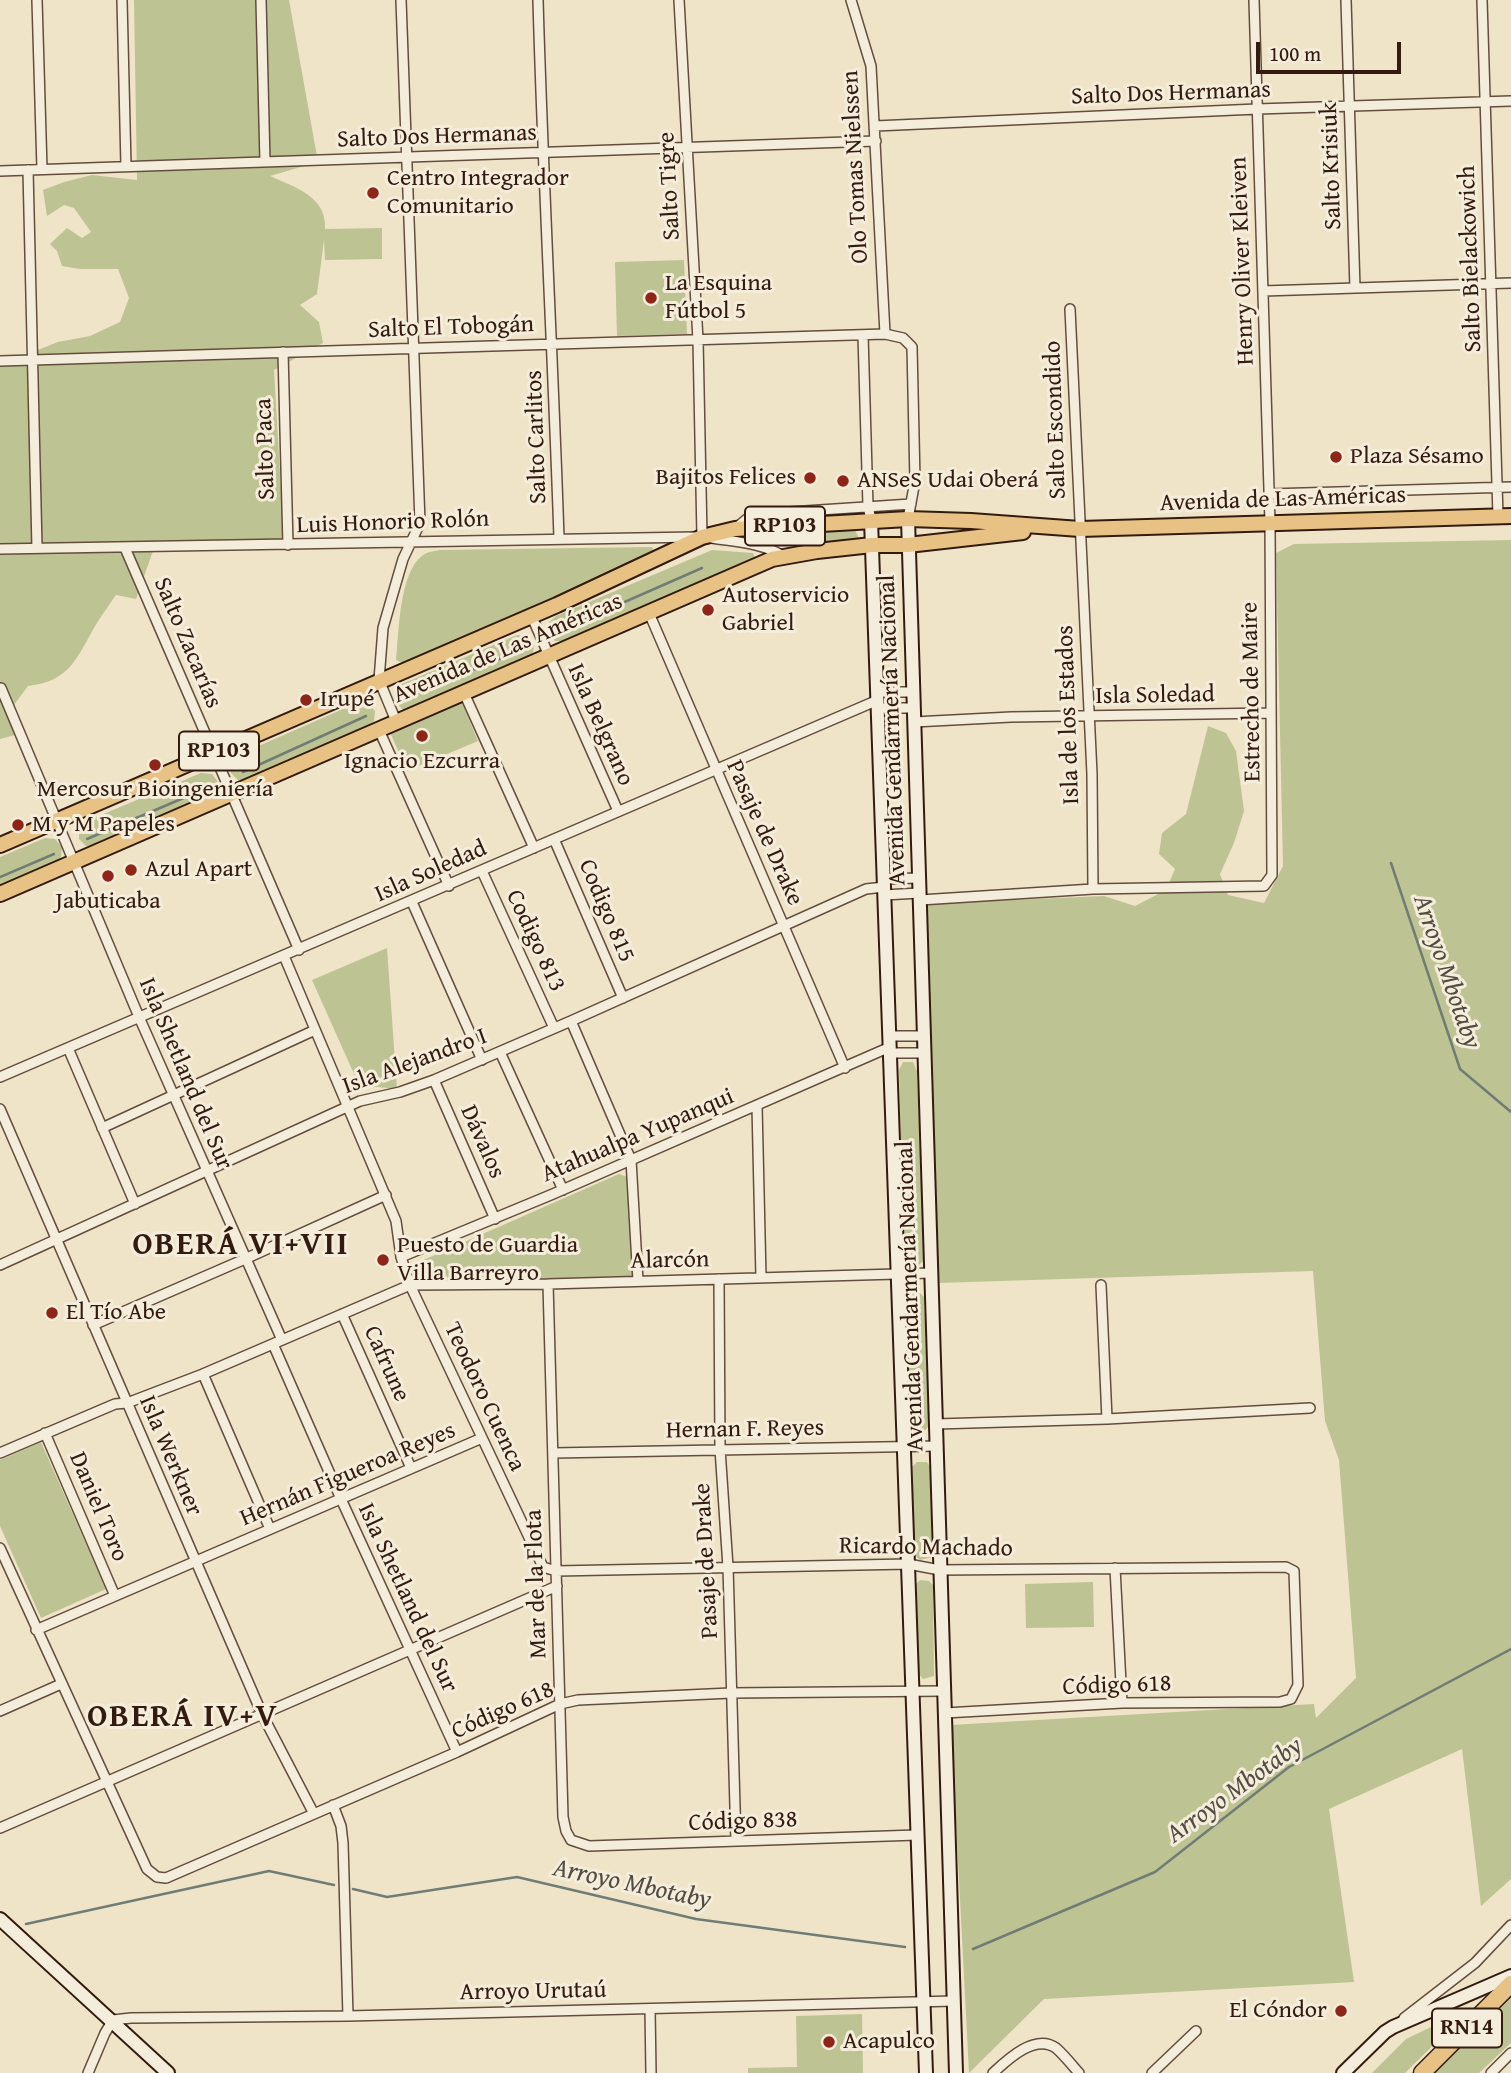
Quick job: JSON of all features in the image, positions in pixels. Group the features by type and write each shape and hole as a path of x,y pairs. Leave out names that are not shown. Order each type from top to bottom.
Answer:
{"highway":[{"name":"RN14","path":"1422,2073 1511,1984"}],"main road":[{"name":"Avenida de Las Américas","path":"0,845 531,615 702,537 735,529 870,513 908,519 1080,529 1505,516"},
{"name":"Avenida de Las Américas","path":"0,894 783,556 1056,528"}],"street":[{"path":"37,0 42,169"},
{"path":"122,0 127,166"},
{"path":"261,0 265,162"},
{"path":"397,721 379,680 383,628 403,559 420,523 401,0"},
{"name":"Salto Carlitos","path":"538,0 559,538"},
{"name":"Salto Tigre","path":"679,0 698,340 702,537"},
{"name":"Olo Tomas Nielssen","path":"851,0 871,66 885,334"},
{"name":"Henry Oliver Kleiven","path":"1254,0 1270,522"},
{"name":"Salto Krisiuk","path":"1346,0 1355,288"},
{"name":"Salto Bielackowich","path":"1482,0 1497,487 1505,516"},
{"name":"Salto Dos Hermanas","path":"875,126 1511,101"},
{"name":"Salto Dos Hermanas","path":"0,171 876,141"},
{"path":"28,170 37,548"},
{"path":"1263,291 1511,283"},
{"name":"Salto Escondido","path":"1070,309 1080,529"},
{"name":"Salto El Tobogán","path":"0,361 885,334 903,338 912,347 915,481 911,504"},
{"path":"863,335 870,513 911,504 908,519"},
{"name":"Salto Paca","path":"283,352 288,545"},
{"path":"1269,494 1511,486"},
{"name":"Avenida Gendarmería Nacional","path":"870,513 926,2073"},
{"name":"Avenida Gendarmería Nacional","path":"908,519 956,2073"},
{"name":"Estrecho de Maire","path":"1093,889 1264,886 1272,875 1270,522"},
{"path":"721,540 735,529"},
{"name":"Isla de los Estados","path":"1080,529 1089,716 1093,889"},
{"name":"Luis Honorio Rolón","path":"0,549 702,537 753,544 772,549 783,556"},
{"name":"Salto Zacarías","path":"125,548 231,794"},
{"name":"Pasaje de Drake","path":"649,613 845,1068"},
{"name":"Isla Belgrano","path":"531,615 618,811"},
{"name":"Isla Shetland del Sur","path":"1,688 139,1017 245,1259 341,1499 457,1752"},
{"path":"878,700 913,692"},
{"path":"464,693 534,848"},
{"path":"878,700 914,708"},
{"name":"Isla Soledad","path":"0,1077 878,700"},
{"name":"Isla Soledad","path":"914,722 1271,713"},
{"path":"379,730 449,886"},
{"path":"231,794 299,950"},
{"name":"Codigo 815","path":"554,839 623,998"},
{"name":"Codigo 813","path":"482,870 554,1028"},
{"path":"884,887 919,878"},
{"path":"884,887 920,897 1093,889"},
{"name":"Isla Alejandro I","path":"0,1265 360,1101 400,1092 434,1080 866,889 884,887"},
{"path":"412,902 482,1060"},
{"name":"Teodoro Cuenca","path":"284,957 396,1221 401,1257 410,1285 543,1567 556,1571"},
{"path":"571,1021 631,1160 638,1282"},
{"path":"102,1128 315,1030"},
{"path":"890,1045 924,1036"},
{"path":"890,1045 924,1053"},
{"name":"Atahualpa Yupanqui","path":"401,1257 845,1068 890,1045"},
{"path":"68,1048 135,1204"},
{"path":"500,1052 562,1190"},
{"name":"Dávalos","path":"434,1080 495,1219"},
{"path":"757,1106 761,1278"},
{"name":"Isla Werkner","path":"0,1109 262,1714 314,1814"},
{"path":"93,1325 386,1195"},
{"name":"Alarcón","path":"410,1285 638,1282 931,1273"},
{"name":"Pasaje de Drake","path":"719,1279 720,1449 727,1567 736,1841"},
{"name":"Mar de la Flota","path":"548,1284 563,1817 571,1840"},
{"path":"0,1453 115,1404 127,1403 203,1374 410,1285"},
{"path":"1101,1285 1107,1419"},
{"name":"Cafrune","path":"342,1314 411,1468"},
{"path":"203,1374 270,1529"},
{"path":"936,1424 1107,1419 1310,1408"},
{"name":"Daniel Toro","path":"46,1433 115,1596"},
{"name":"Hernán Figueroa Reyes","path":"36,1630 482,1438"},
{"name":"Hernan F. Reyes","path":"553,1453 937,1446"},
{"path":"0,1548 106,1780"},
{"name":"Ricardo Machado","path":"556,1571 908,1564 940,1570 1286,1567 1294,1571 1298,1685 1291,1699"},
{"path":"1115,1568 1122,1703"},
{"path":"0,1828 557,1586"},
{"path":"0,1711 61,1684"},
{"name":"Código 618","path":"106,1780 147,1869 157,1877 166,1878 457,1752 560,1704 578,1700 731,1693 944,1691"},
{"name":"Código 618","path":"945,1713 1122,1703 1280,1702 1291,1699"},
{"path":"334,1805 343,1843 348,2015"},
{"name":"Código 838","path":"571,1840 589,1846 917,1835"},
{"path":"0,1919 168,2073"},
{"path":"1343,2073 1385,2032 1475,1963 1511,1925"},
{"path":"1393,2027 1511,1976"},
{"name":"Arroyo Urutaú","path":"113,2020 954,2001"},
{"path":"650,2009 651,2073"},
{"path":"88,2073 105,2032 113,2020"},
{"path":"1152,2073 1196,2031"},
{"path":"993,2073 1007,2060 1040,2044 1054,2047 1079,2073"},
{"path":"1491,2073 1511,2053"}],"green space":[{"path":"134,0 289,0 318,162 270,176 307,194 315,201 321,208 325,229 382,228 382,259 325,260 324,240 317,294 300,305 319,322 323,343 274,370 284,544 153,551 136,599 116,595 72,665 55,679 28,686 14,705 15,735 0,739 0,365 58,342 90,336 120,322 129,298 118,269 62,266 57,251 50,244 67,228 82,238 91,232 74,208 64,205 47,216 43,190 92,175 137,180"},
{"name":"La Esquina Fútbol 5","path":"684,260 687,334 617,336 615,262"},
{"path":"855,530 859,538 801,545 760,540 783,534"},
{"path":"1511,540 1511,1879 1481,1906 1462,1749 1329,1809 1354,1982 1044,1999 969,2073 951,1725 1314,1704 1316,1718 1356,1678 1339,1460 1325,1421 1313,1271 938,1283 918,904 1104,896 1135,906 1166,890 1175,869 1159,854 1162,833 1186,814 1208,726 1226,733 1236,751 1244,811 1220,874 1228,895 1264,903 1283,866 1276,553 1294,544"},
{"path":"652,547 656,555 402,663 396,660 405,588 415,563 427,553 439,550"},
{"path":"712,550 753,553 756,560 728,569 720,576 566,641 555,641 548,634 548,623 556,616"},
{"path":"517,635 527,636 534,644 533,654 525,661 412,709 402,709 395,701 395,691 402,684"},
{"path":"461,700 478,741 407,771 389,730"},
{"path":"359,702 369,703 375,711 374,721 366,728 249,780 238,780 231,773 231,762 238,755"},
{"path":"201,773 212,774 218,782 217,792 209,798 97,847 86,846 79,839 79,828 87,821"},
{"path":"45,838 55,839 62,847 61,857 53,864 0,886 0,857"},
{"path":"387,948 397,1089 359,1085 312,980"},
{"path":"903,1062 913,1062 917,1071 924,1260 918,1266 909,1266 904,1261 899,1070"},
{"path":"619,1174 630,1178 633,1276 417,1282 412,1265"},
{"path":"911,1292 920,1293 924,1297 929,1426 923,1432 914,1432 909,1427 906,1298"},
{"path":"41,1442 106,1589 41,1618 0,1526 0,1460"},
{"path":"917,1462 927,1462 930,1467 932,1557 920,1560 914,1554 912,1467"},
{"path":"920,1580 929,1581 933,1585 934,1676 923,1679 917,1672 915,1585"},
{"path":"1093,1582 1094,1627 1026,1628 1025,1584"},
{"path":"1511,1998 1511,2043 1479,2073 1435,2073"},
{"path":"1471,2008 1405,2073 1372,2073 1406,2039"},
{"name":"Acapulco","path":"862,2014 863,2073 748,2073 748,2068 797,2067 796,2016"}],"waterway":[{"path":"563,629 702,568"},
{"path":"403,699 516,652"},
{"path":"243,772 366,716"},
{"path":"87,839 207,788"},
{"path":"0,877 54,854"},
{"name":"Arroyo Mbotaby","path":"1391,863 1460,1069 1511,1112"},
{"name":"Arroyo Mbotaby","path":"973,1949 1155,1872 1289,1767 1511,1649"},
{"name":"Arroyo Mbotaby","path":"26,1924 269,1871 334,1885"},
{"name":"Arroyo Mbotaby","path":"353,1889 387,1897 517,1877 696,1919 905,1947"}],"place":[{"name":"Centro Integrador Comunitario","path":"373,193"},
{"name":"La Esquina Fútbol 5","path":"651,298"},
{"name":"Plaza Sésamo","path":"1336,457"},
{"name":"Bajitos Felices","path":"810,478"},
{"name":"ANSeS Udai Oberá","path":"843,481"},
{"name":"Autoservicio Gabriel","path":"708,610"},
{"name":"Irupé","path":"306,700"},
{"name":"Ignacio Ezcurra","path":"422,736"},
{"name":"Mercosur Bioingeniería","path":"155,765"},
{"name":"M y M Papeles","path":"18,825"},
{"name":"Azul Apart","path":"131,870"},
{"name":"Jabuticaba","path":"108,876"},
{"name":"Puesto de Guardia Villa Barreyro","path":"383,1260"},
{"name":"El Tío Abe","path":"52,1313"},
{"name":"El Cóndor","path":"1341,2011"},
{"name":"Acapulco","path":"829,2042"}],"district":[{"name":"OBERÁ VI+VII","path":"241,1246"},
{"name":"OBERÁ IV+V","path":"183,1718"}]}
